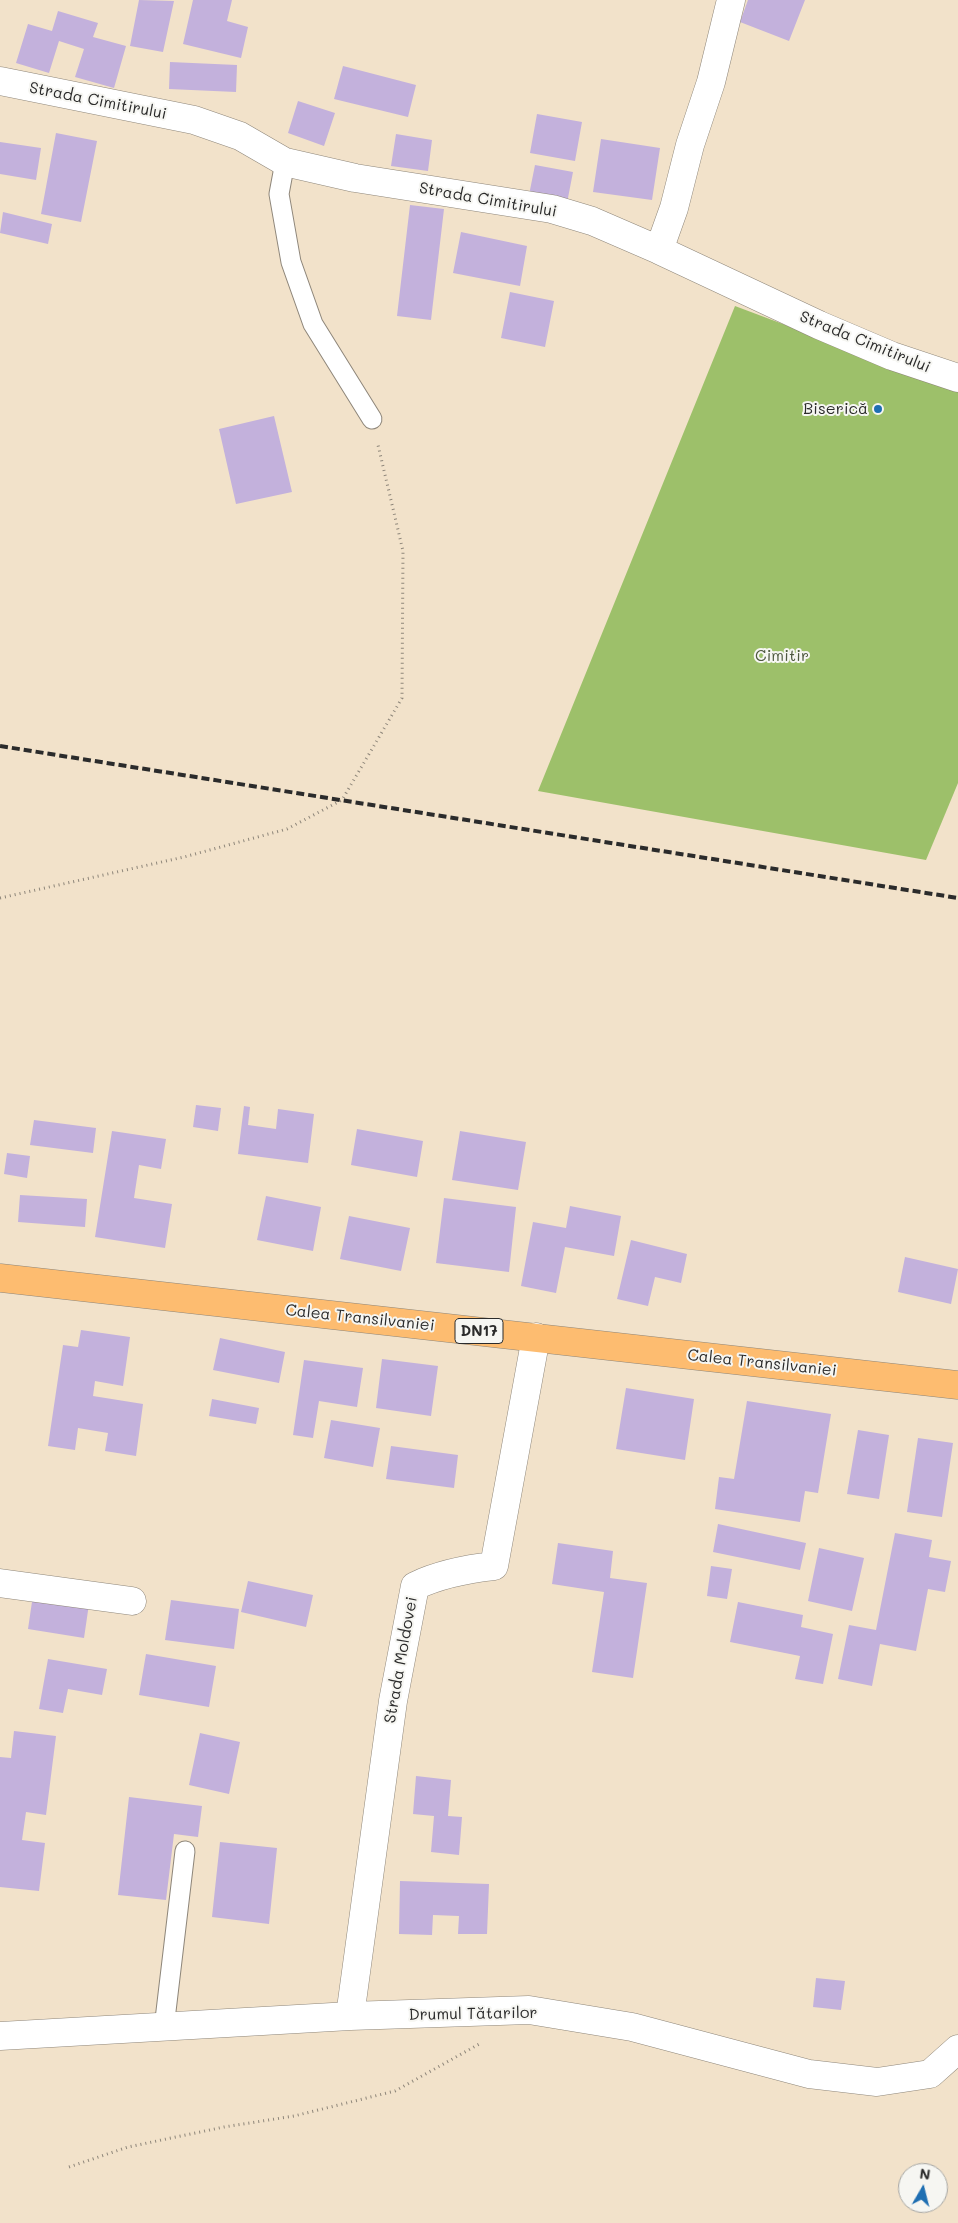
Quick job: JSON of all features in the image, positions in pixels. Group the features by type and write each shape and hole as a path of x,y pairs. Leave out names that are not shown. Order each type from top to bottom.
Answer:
{"highway":[{"name":"Calea Transilvaniei","path":"0,1278 958,1385"}],"street":[{"path":"659,250 674,208 690,145 711,82 731,0"},
{"name":"Strada Cimitirului","path":"0,81 194,120 240,136 285,162 355,178 552,209 592,222 659,250 819,325 892,356 958,378"},
{"name":"Strada Moldovei","path":"350,2016 393,1702 414,1586 467,1569 494,1566 536,1337"},
{"path":"0,1584 132,1601"},
{"name":"Drumul Tătarilor","path":"0,2036 350,2016 528,2010 632,2027 810,2074 877,2082 930,2074 958,2049"}],"lane":[{"path":"285,162 279,194 291,262 313,324 372,418"},
{"path":"164,2028 185,1852"}],"path":[{"path":"0,898 184,857 287,829 342,800 402,698 403,551 372,418"},
{"path":"69,2167 128,2147 224,2126 294,2116 395,2091 489,2039"}],"green space":[{"name":"Cimitir","path":"735,306 958,390 958,783 926,860 538,791"}],"building":[{"path":"139,0 174,1 163,52 130,46"},
{"path":"193,0 232,0 227,21 248,27 241,58 183,44"},
{"path":"748,0 805,0 789,41 740,22"},
{"path":"58,11 98,23 93,37 126,46 114,88 75,77 84,49 59,41 49,73 16,63 28,24 52,31"},
{"path":"170,62 237,65 236,92 169,89"},
{"path":"343,66 416,85 408,117 334,99"},
{"path":"298,101 335,113 324,146 288,133"},
{"path":"537,114 582,122 575,161 530,153"},
{"path":"56,133 97,141 81,222 41,214"},
{"path":"396,134 432,140 428,171 391,166"},
{"path":"601,139 660,148 652,200 593,192"},
{"path":"0,142 41,148 36,180 0,174"},
{"path":"535,165 573,172 567,203 529,195"},
{"path":"410,205 444,209 431,320 397,316"},
{"path":"3,212 52,224 48,244 0,233"},
{"path":"461,232 527,246 520,286 453,273"},
{"path":"510,292 554,301 545,347 501,338"},
{"path":"274,416 292,492 236,504 219,429"},
{"path":"196,1105 221,1108 218,1131 193,1127"},
{"path":"244,1106 250,1107 248,1125 276,1129 278,1109 314,1114 308,1163 238,1154"},
{"path":"34,1120 96,1128 93,1153 30,1145"},
{"path":"357,1129 423,1141 417,1177 351,1165"},
{"path":"112,1131 166,1139 161,1169 139,1165 134,1198 172,1204 165,1248 95,1237"},
{"path":"460,1131 526,1142 518,1190 452,1180"},
{"path":"7,1153 30,1156 27,1178 4,1174"},
{"path":"20,1195 87,1199 85,1227 18,1222"},
{"path":"266,1196 321,1207 313,1251 257,1240"},
{"path":"444,1198 516,1207 509,1272 436,1263"},
{"path":"570,1206 621,1216 614,1256 565,1247 556,1293 521,1286 533,1222 566,1228"},
{"path":"349,1216 410,1228 401,1271 340,1259"},
{"path":"631,1240 687,1254 681,1283 655,1277 648,1306 617,1299"},
{"path":"905,1257 958,1269 951,1304 898,1292"},
{"path":"81,1330 130,1337 123,1386 95,1381 93,1396 143,1404 136,1456 105,1451 108,1433 78,1428 75,1450 48,1446 63,1345 78,1347"},
{"path":"220,1338 285,1352 279,1383 213,1370"},
{"path":"382,1359 438,1366 431,1416 376,1408"},
{"path":"304,1360 363,1368 357,1407 319,1401 313,1438 293,1435"},
{"path":"626,1388 694,1399 685,1460 616,1449"},
{"path":"212,1399 259,1408 256,1424 209,1416"},
{"path":"747,1401 831,1414 818,1493 805,1491 800,1522 715,1509 719,1477 734,1479"},
{"path":"331,1420 380,1428 373,1467 324,1458"},
{"path":"858,1430 889,1435 879,1499 847,1494"},
{"path":"918,1438 953,1443 942,1517 907,1512"},
{"path":"391,1446 458,1455 454,1488 386,1479"},
{"path":"718,1524 806,1543 800,1570 713,1552"},
{"path":"895,1533 932,1540 929,1557 951,1561 945,1592 928,1589 916,1651 880,1644 872,1686 838,1679 849,1625 876,1630"},
{"path":"558,1543 613,1551 610,1578 647,1583 633,1678 592,1672 604,1592 552,1584"},
{"path":"819,1548 864,1558 852,1611 808,1601"},
{"path":"711,1566 732,1569 727,1599 707,1596"},
{"path":"248,1581 313,1595 306,1627 241,1612"},
{"path":"33,1595 89,1604 84,1638 28,1629"},
{"path":"171,1600 239,1609 234,1649 165,1640"},
{"path":"738,1602 803,1615 801,1627 833,1634 823,1684 795,1679 800,1656 730,1642"},
{"path":"146,1654 216,1666 209,1707 139,1695"},
{"path":"48,1659 107,1669 102,1695 68,1689 63,1713 39,1709"},
{"path":"14,1731 56,1736 46,1815 26,1812 22,1840 45,1843 39,1891 0,1887 0,1757 11,1758"},
{"path":"200,1733 240,1742 229,1794 189,1785"},
{"path":"416,1776 451,1780 448,1816 462,1817 459,1855 431,1852 434,1816 413,1814"},
{"path":"129,1797 202,1806 198,1837 174,1834 166,1900 118,1895"},
{"path":"220,1842 277,1848 269,1924 212,1917"},
{"path":"400,1881 489,1884 487,1934 458,1934 459,1916 433,1915 432,1935 399,1934"},
{"path":"816,1978 845,1981 841,2010 813,2007"}],"railway":[{"path":"0,746 958,898"}],"place":[{"name":"Biserică","path":"878,409"}]}
